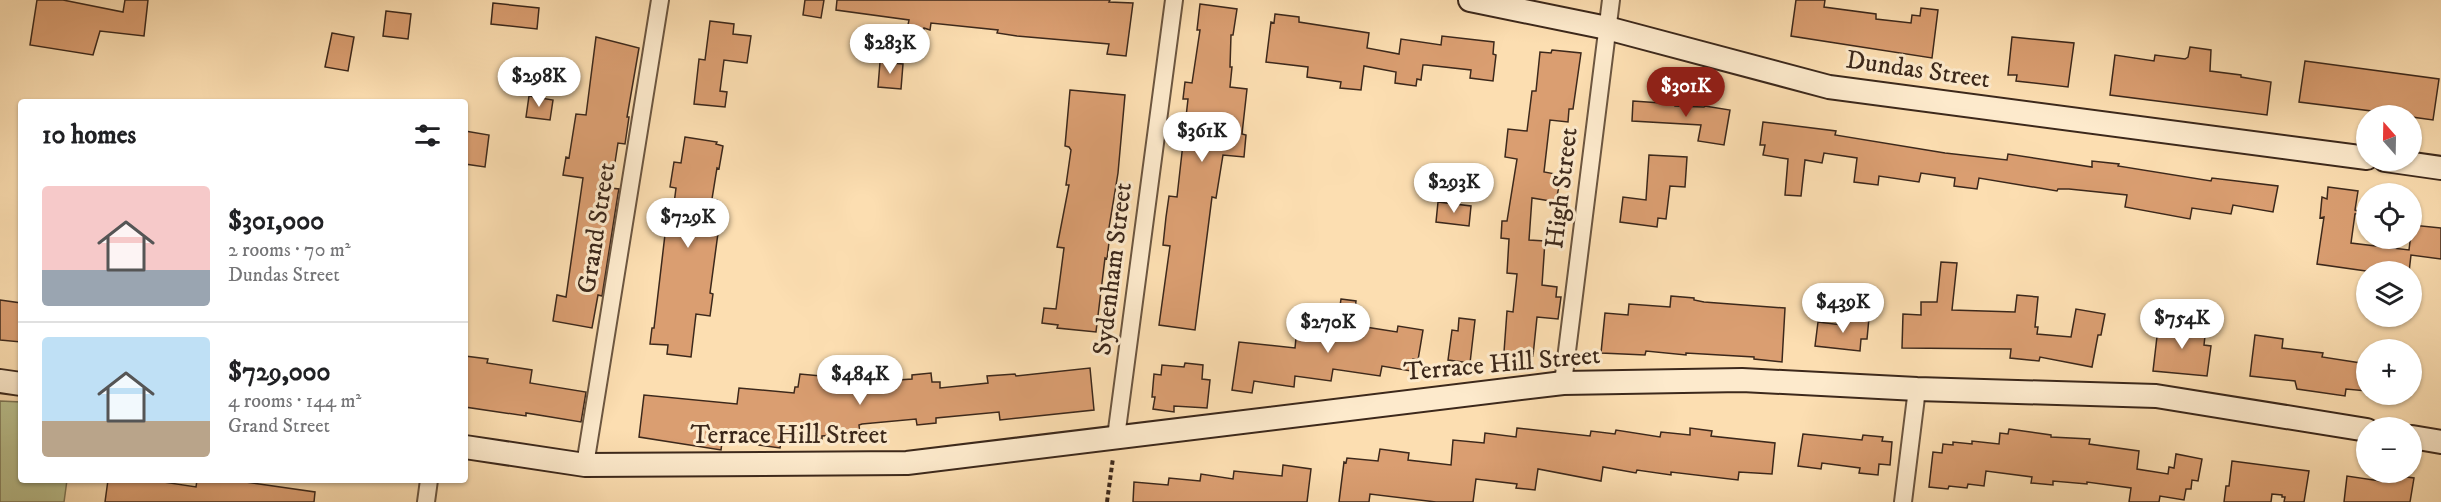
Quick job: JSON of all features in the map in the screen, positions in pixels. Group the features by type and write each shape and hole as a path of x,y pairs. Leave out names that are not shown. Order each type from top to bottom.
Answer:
{"street":[{"name":"Grand Street","path":"585,465 660,0"},
{"name":"Sydenham Street","path":"1116,437 1174,0"},
{"name":"Dundas Street","path":"1470,0 1608,28 1829,87 2356,157"},
{"name":"High Street","path":"1563,383 1611,0"},
{"path":"2422,165 2441,168"},
{"name":"Terrace Hill Street","path":"468,447 585,465 907,463 1563,383 1742,380 1917,389 2156,396 2356,428"},
{"path":"0,381 18,384"},
{"path":"1903,502 1917,389"},
{"path":"2422,439 2441,442"},
{"path":"426,502 429,483"}],"path":[{"path":"1107,502 1116,437"}],"green space":[{"path":"0,401 18,402 18,483 67,483 64,502 0,502"}],"building":[{"path":"37,0 63,0 123,12 125,0 148,0 144,36 100,31 93,55 30,45"},
{"path":"805,0 824,0 821,18 803,15"},
{"path":"837,0 1110,0 1109,2 1133,3 1126,56 1107,54 1109,44 1017,36 997,33 998,30 931,23 930,30 924,28 923,33 907,30 909,20 836,10"},
{"path":"1796,0 1825,0 1824,7 1876,14 1876,19 1911,23 1912,15 1920,16 1921,8 1938,10 1932,58 1791,36"},
{"path":"493,3 539,8 537,29 491,24"},
{"path":"1200,4 1237,9 1233,35 1231,35 1230,87 1247,89 1242,134 1246,135 1244,157 1223,155 1216,198 1212,197 1195,330 1159,325 1170,246 1163,245 1166,217 1169,196 1177,197 1188,99 1183,99 1185,82 1192,83 1200,30 1197,30"},
{"path":"386,11 411,14 408,39 383,36"},
{"path":"1275,14 1299,17 1299,22 1369,33 1367,48 1399,54 1401,39 1441,45 1442,36 1494,42 1493,54 1496,55 1493,81 1470,78 1471,70 1423,65 1421,80 1417,79 1416,86 1395,83 1396,72 1364,66 1361,90 1340,88 1341,82 1307,77 1308,67 1266,62 1271,22 1274,23"},
{"path":"710,21 734,24 733,34 751,36 747,63 724,60 720,91 727,92 725,107 694,104 699,59 705,60"},
{"path":"332,33 354,37 348,71 325,67"},
{"path":"596,37 639,48 627,117 629,117 625,144 618,143 611,188 619,189 602,296 598,295 592,328 553,321 557,295 566,297 583,178 563,175 566,157 569,158 576,114 586,115"},
{"path":"2012,37 2074,43 2068,87 2016,81 2017,75 2008,75"},
{"path":"2190,47 2211,50 2210,71 2271,82 2267,115 2110,95 2115,55 2154,61 2155,55 2185,59 2188,57"},
{"path":"1552,50 1581,53 1573,109 1569,109 1568,122 1550,120 1544,172 1561,175 1556,202 1532,198 1529,240 1545,241 1542,285 1557,287 1556,297 1561,297 1558,319 1537,317 1533,356 1504,352 1507,311 1513,312 1517,274 1507,273 1509,239 1501,238 1502,221 1507,221 1517,159 1505,157 1508,129 1527,131 1532,91 1536,91 1540,52 1551,53"},
{"path":"2305,61 2439,79 2433,120 2422,118 2422,105 2356,105 2356,109 2299,102"},
{"path":"880,62 903,64 901,89 878,87"},
{"path":"1070,90 1125,95 1118,173 1096,332 1057,328 1058,325 1042,323 1044,308 1056,309 1064,248 1057,247 1069,185 1066,185 1071,150 1065,146"},
{"path":"529,96 553,100 550,120 526,117"},
{"path":"1633,101 1730,110 1724,145 1698,141 1701,125 1632,121"},
{"path":"1763,122 1836,131 1835,135 1945,153 2007,160 2008,154 2092,167 2092,161 2211,181 2212,178 2278,186 2273,212 2233,205 2231,214 2192,208 2190,219 2125,207 2127,195 2069,189 2058,189 2057,191 1979,178 1977,189 1954,186 1955,178 1921,173 1919,182 1879,176 1878,185 1854,182 1857,158 1824,153 1822,163 1805,160 1801,196 1785,195 1788,159 1763,155 1765,145 1760,145"},
{"path":"468,132 489,135 485,167 468,164"},
{"path":"685,137 717,142 716,144 723,146 712,199 717,200 713,232 718,233 710,293 713,294 710,316 696,314 691,357 667,354 668,345 650,344 652,328 654,328 666,226 671,227 676,188 670,187 674,162 681,163"},
{"path":"1649,155 1687,157 1685,187 1670,186 1666,219 1658,218 1657,227 1620,222 1623,197 1646,200"},
{"path":"2328,187 2356,191 2356,214 2351,243 2356,244 2356,249 2422,249 2422,226 2441,228 2441,259 2411,255 2410,261 2356,261 2356,270 2317,264 2324,217 2320,218 2322,197 2327,199"},
{"path":"1438,202 1471,206 1469,226 1436,222"},
{"path":"1941,262 1957,263 1952,310 2015,312 2017,295 2038,297 2035,327 2038,327 2037,334 2071,337 2076,309 2105,314 2092,367 2040,357 2039,361 2010,358 2011,349 1902,348 1903,314 1921,315 1921,302 1937,302"},
{"path":"1671,296 1694,298 1694,300 1704,302 1785,308 1782,362 1754,359 1754,357 1646,351 1645,355 1601,353 1605,313 1628,315 1629,304 1670,307"},
{"path":"1341,299 1356,301 1353,325 1397,332 1398,326 1423,330 1418,360 1413,359 1411,371 1382,366 1380,376 1333,369 1331,381 1295,376 1294,387 1254,381 1252,393 1232,390 1239,342 1295,348 1296,338 1313,340 1314,335 1319,336 1321,324 1337,327"},
{"path":"0,300 18,303 18,342 0,340"},
{"path":"1843,315 1869,318 1867,339 1861,339 1860,351 1815,346 1818,322 1842,325"},
{"path":"1459,318 1475,320 1470,363 1448,360 1452,330 1458,331"},
{"path":"2167,321 2206,327 2204,345 2211,346 2207,376 2153,371 2158,328 2166,328"},
{"path":"2255,335 2283,339 2282,348 2323,353 2322,357 2356,362 2356,390 2346,389 2345,396 2297,389 2295,381 2250,376"},
{"path":"468,356 488,359 487,363 532,370 530,383 586,392 581,422 526,413 526,416 468,407"},
{"path":"1185,363 1203,365 1202,379 1210,380 1207,408 1174,406 1174,412 1153,409 1154,374 1161,375 1162,365 1184,367"},
{"path":"1090,368 1094,410 1000,420 999,412 936,418 936,423 917,425 916,419 862,424 859,425 860,433 822,436 822,439 782,436 780,448 759,445 761,433 724,429 721,450 639,437 644,395 737,404 739,388 794,393 795,387 798,387 800,374 854,379 855,383 912,379 912,375 931,373 932,382 940,382 940,388 988,383 987,376 1015,374 1016,376"},
{"path":"1517,428 1590,436 1591,431 1615,434 1616,430 1660,437 1661,432 1690,435 1690,428 1712,431 1711,436 1775,443 1772,474 1739,472 1738,480 1671,472 1671,475 1637,470 1636,473 1603,467 1601,481 1538,469 1535,490 1516,488 1517,484 1476,479 1473,502 1436,502 1370,494 1369,502 1339,502 1344,462 1346,463 1347,458 1378,461 1380,449 1409,453 1408,460 1451,465 1453,440 1484,443 1485,433 1516,437"},
{"path":"2009,429 2051,435 2051,437 2090,439 2089,444 2139,451 2137,469 2168,474 2169,467 2174,468 2176,454 2202,459 2198,481 2192,480 2191,489 2186,489 2184,500 2160,496 2159,502 2129,502 2131,488 2087,482 2087,484 2053,481 2053,485 2031,483 2032,477 1986,471 1984,486 1968,484 1967,488 1949,486 1948,489 1929,487 1933,452 1942,453 1943,444 1953,445 1953,442 1972,444 1972,441 1999,444 2000,433 2008,434"},
{"path":"1803,434 1862,440 1863,435 1883,437 1882,441 1892,442 1890,465 1879,464 1878,475 1859,473 1860,468 1822,463 1821,469 1798,466"},
{"path":"2232,461 2309,471 2304,502 2284,502 2285,497 2282,495 2272,494 2271,502 2224,502 2226,486 2229,486"},
{"path":"1283,465 1311,469 1307,502 1133,502 1134,482 1168,485 1169,478 1200,481 1201,474 1233,479 1234,471 1282,476"},
{"path":"2347,476 2356,477 2356,483 2413,483 2410,502 2344,502"},
{"path":"108,483 170,483 196,487 197,483 252,483 315,492 314,502 105,502"}]}
